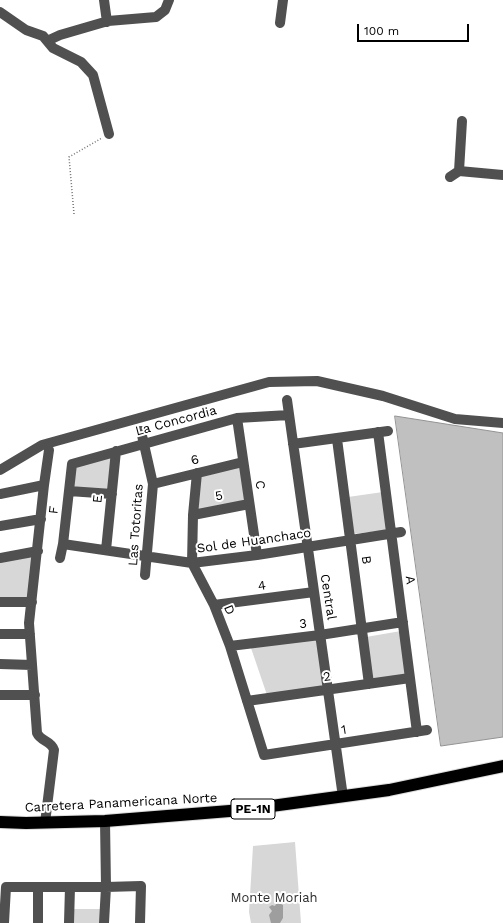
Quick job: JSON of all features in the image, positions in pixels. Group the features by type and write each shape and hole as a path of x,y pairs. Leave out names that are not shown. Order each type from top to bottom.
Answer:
{"highway":[{"name":"Carretera Panamericana Norte","path":"0,822 45,823 105,821 242,810 390,790 503,766"}],"street":[{"path":"104,0 107,22"},
{"path":"47,41 107,22 156,17 165,10 169,0"},
{"path":"280,23 283,0"},
{"path":"0,12 26,30 43,36 53,48 81,62 93,75 109,134"},
{"path":"462,121 455,174 503,176"},
{"path":"0,470 42,444 269,382 317,381 383,396 455,418 503,423"},
{"name":"Central","path":"287,400 343,796"},
{"name":"La Concordia","path":"72,464 236,418 289,415"},
{"name":"C","path":"236,418 258,555"},
{"name":"Las Totoritas","path":"141,431 153,484 145,575"},
{"name":"A","path":"337,439 383,431 396,533 403,622 410,678 422,731"},
{"path":"293,444 337,439"},
{"name":"B","path":"337,439 369,684"},
{"path":"45,823 54,750 49,742 42,740 38,735 29,623 49,450"},
{"name":"E","path":"106,550 116,451"},
{"name":"6","path":"153,484 243,462"},
{"name":"F","path":"60,558 63,544 72,464"},
{"name":"D","path":"197,473 193,515 192,563 214,605 230,646 264,755"},
{"path":"0,494 44,486"},
{"path":"69,491 112,494"},
{"name":"5","path":"193,515 249,504"},
{"path":"0,526 41,519"},
{"name":"Sol de Huanchaco","path":"63,544 192,563 258,555 396,533"},
{"path":"0,558 38,551"},
{"name":"4","path":"214,605 314,592"},
{"path":"0,602 32,602"},
{"name":"3","path":"230,646 320,635 403,622"},
{"path":"0,634 30,634"},
{"path":"0,664 32,665"},
{"name":"2","path":"247,701 410,678"},
{"path":"0,695 35,695"},
{"name":"1","path":"264,755 422,731"},
{"path":"104,923 106,887 105,821"},
{"path":"4,923 6,887 141,886 140,923"},
{"path":"38,887 38,923"},
{"path":"69,923 70,887"}],"path":[{"path":"74,214 69,157 109,134"}],"green space":[{"path":"113,453 110,492 72,489 75,465"},
{"path":"242,463 247,502 195,511 200,474"},
{"path":"383,492 388,530 353,534 348,497"},
{"path":"34,556 29,599 0,599 0,562"},
{"path":"401,631 408,676 373,681 366,637"},
{"path":"317,639 324,687 267,695 251,648"},
{"name":"Monte Moriah","path":"295,842 301,923 251,923 249,912 253,846"},
{"path":"73,909 103,909 102,923 73,923"}],"shaded area":[{"path":"277,902 283,905 283,918 280,923 271,923 269,915 272,911 269,907 272,905 275,906"}],"building":[{"path":"395,416 503,433 503,737 441,746"}]}
